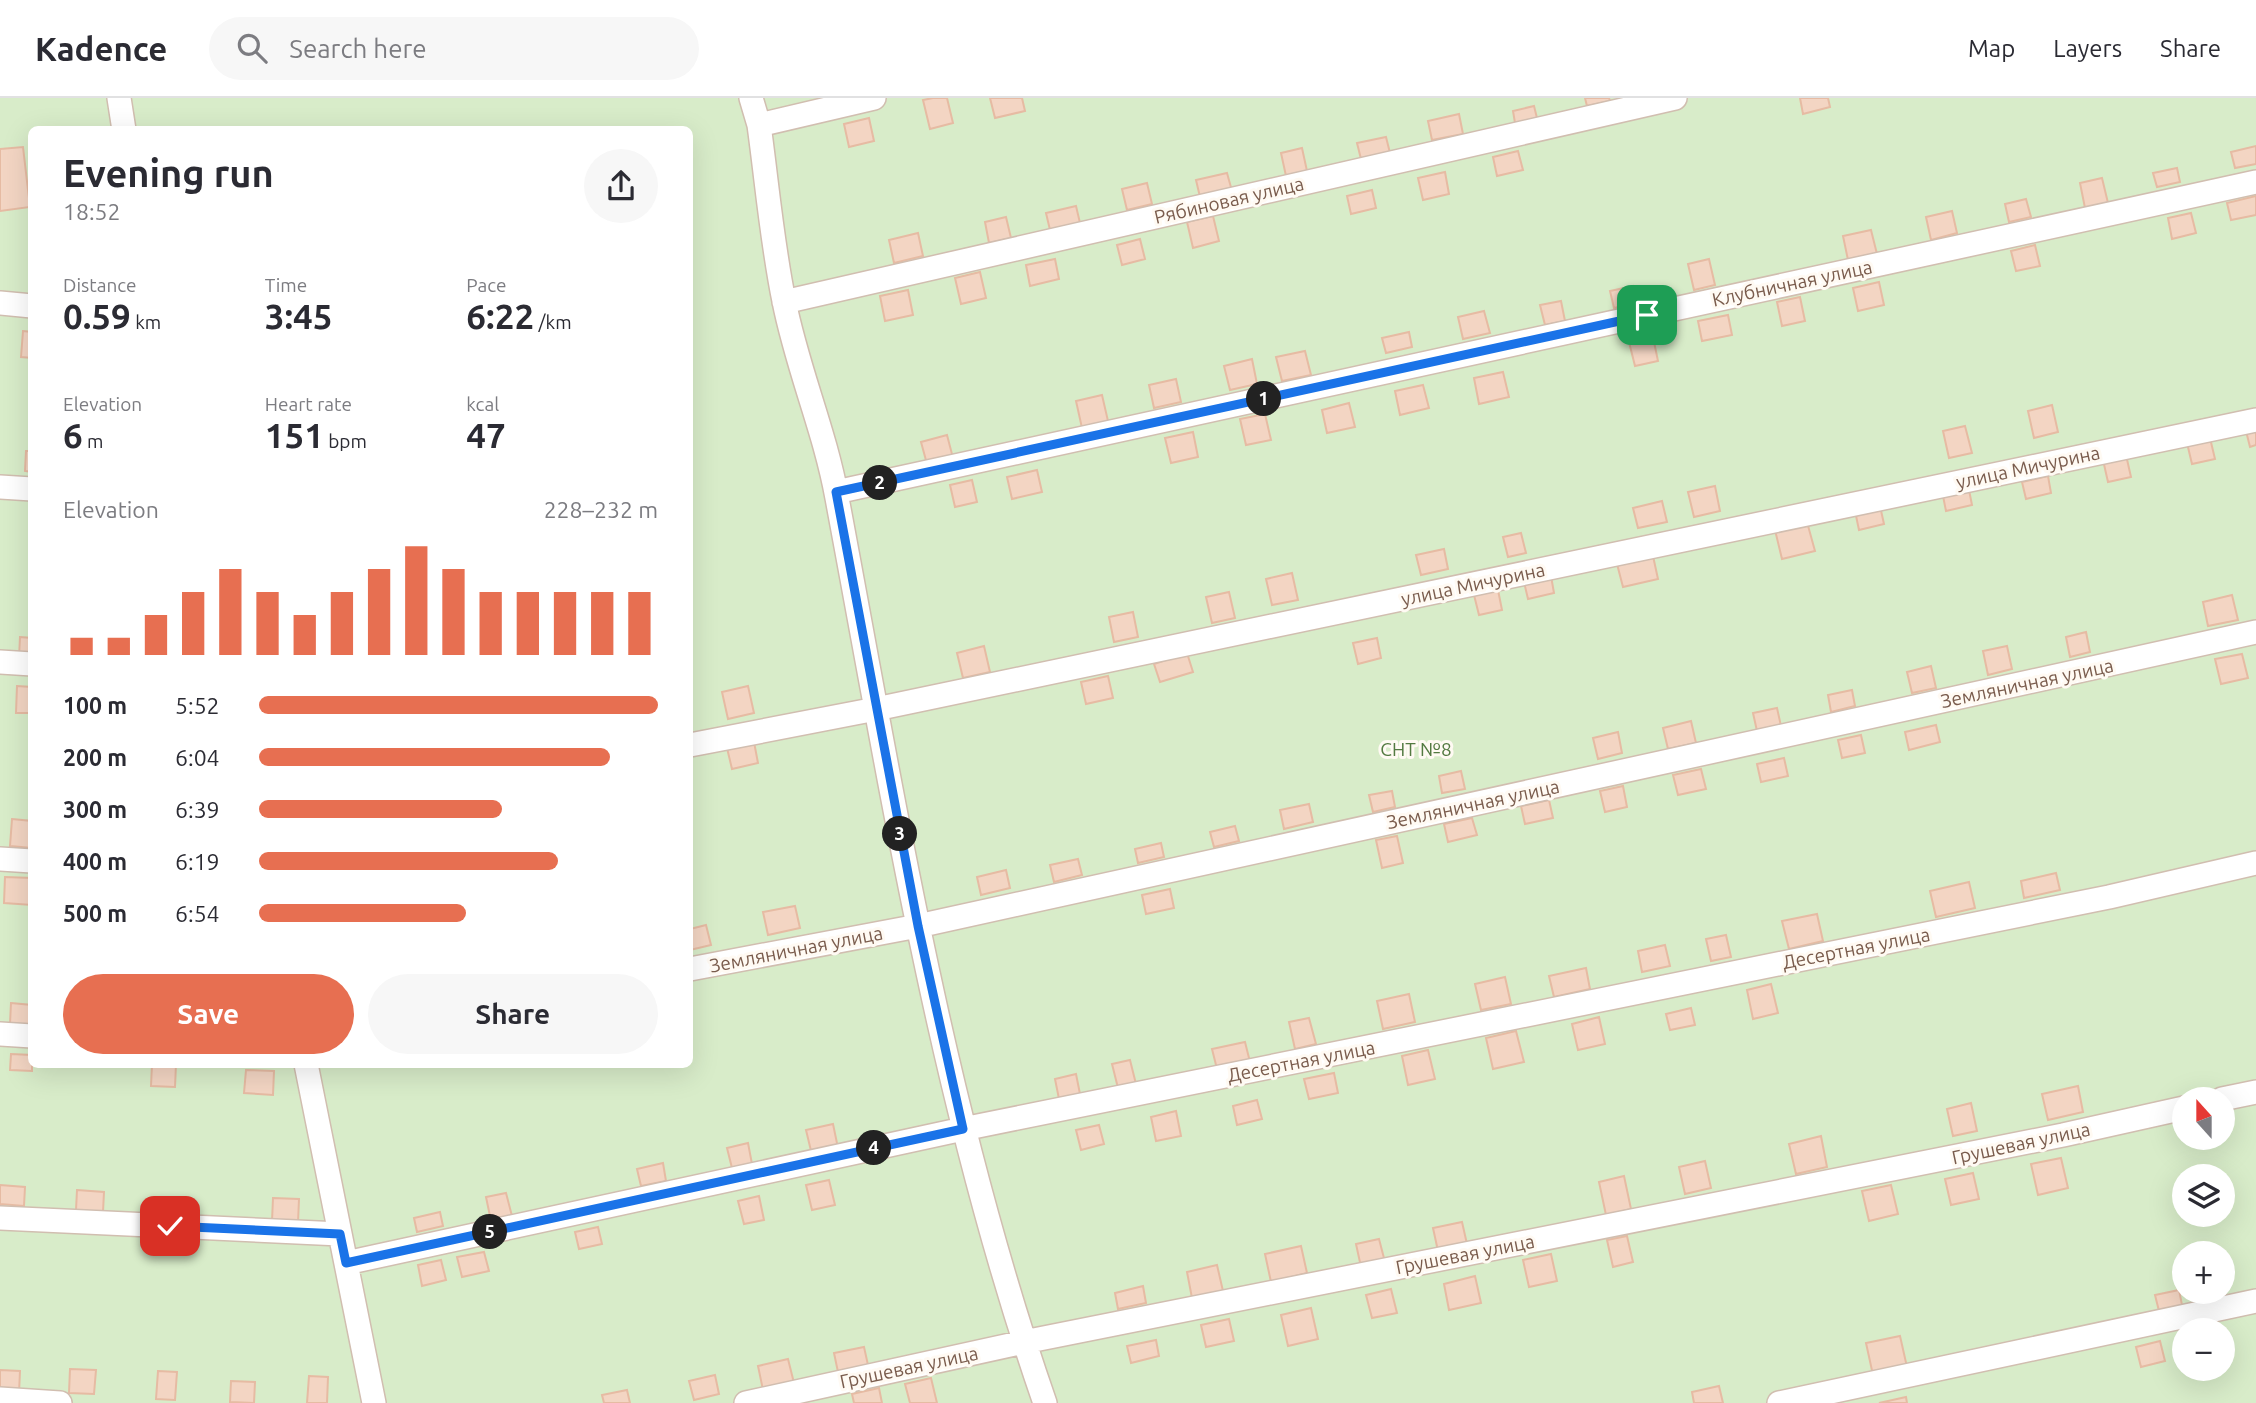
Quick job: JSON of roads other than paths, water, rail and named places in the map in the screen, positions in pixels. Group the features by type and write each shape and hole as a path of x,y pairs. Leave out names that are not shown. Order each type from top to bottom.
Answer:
{"street":[{"path":"119,98 123,126"},
{"path":"751,98 759,125 784,302 836,492 918,926 963,1129 1024,1342 1045,1403"},
{"path":"759,125 874,98"},
{"name":"Рябиновая улица","path":"784,302 1675,98"},
{"name":"Клубничная улица","path":"836,492 2256,182"},
{"path":"0,303 28,306"},
{"name":"улица Мичурина","path":"693,744 876,709 2256,420"},
{"path":"0,487 28,489"},
{"name":"Земляничная улица","path":"693,968 918,926 2256,632"},
{"path":"0,662 28,664"},
{"path":"0,859 28,861"},
{"name":"Десертная улица","path":"346,1263 963,1129 2109,897 2256,863"},
{"path":"0,1034 28,1036"},
{"path":"307,1068 374,1403"},
{"path":"2235,1096 2256,1092"},
{"name":"Грушевая улица","path":"746,1403 1024,1342 2063,1135 2172,1111"},
{"path":"0,1218 340,1234"},
{"path":"1780,1403 2256,1301"},
{"path":"0,1399 60,1403"}],"park label":[{"name":"СНТ №8","path":"1416,749"}]}
